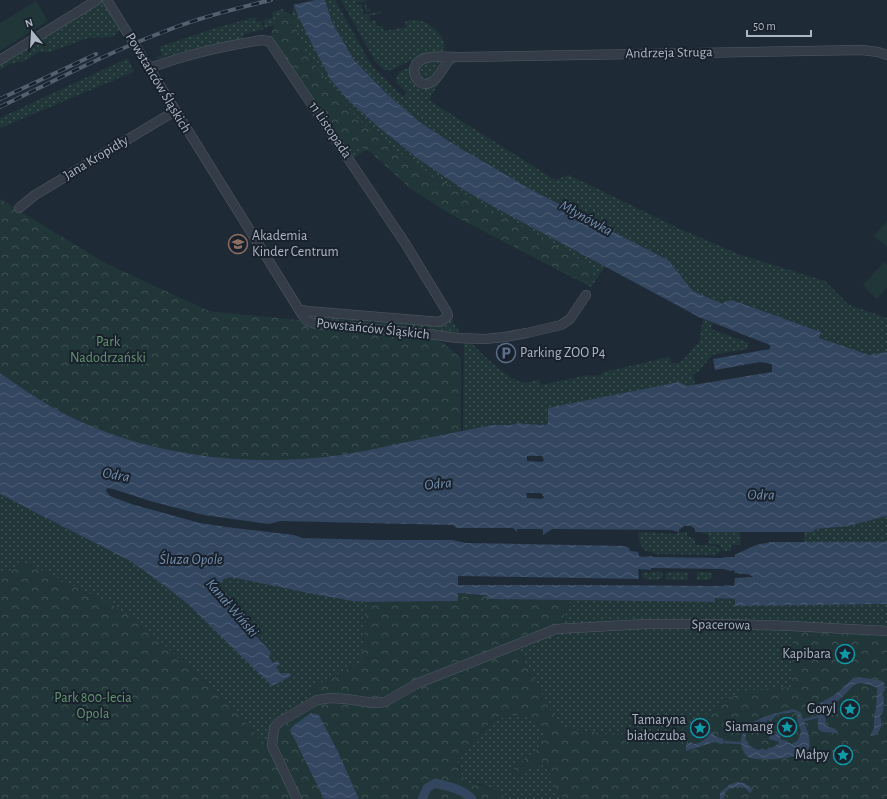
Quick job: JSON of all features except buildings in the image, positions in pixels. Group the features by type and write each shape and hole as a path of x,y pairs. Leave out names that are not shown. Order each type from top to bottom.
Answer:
{"street":[{"path":"0,60 97,0"},
{"name":"Powstańców Śląskich","path":"107,0 305,319 316,324 456,338 485,339 527,334 561,325 570,318 586,295"},
{"name":"11 Listopada","path":"150,68 223,46 262,40 269,41 412,255 448,316 440,322 307,311 299,309"},
{"name":"Andrzeja Struga","path":"451,57 862,50 887,55"},
{"name":"Jana Kropidły","path":"19,208 35,195 175,110"},
{"name":"Spacerowa","path":"297,799 272,746 274,728 279,722 317,700 331,698 374,703 385,702 421,681 556,629 646,624 699,624 790,626 887,631"}],"green space":[{"path":"97,0 107,0 123,25 113,37 88,38 50,52 39,52 24,61 10,64 0,70 0,60"},
{"path":"325,0 335,0 372,66 403,97 407,93 396,82 397,76 400,72 411,67 423,86 455,61 455,64 449,67 431,96 430,100 433,103 555,180 569,175 678,228 741,255 825,281 849,305 887,318 887,352 869,356 819,338 821,332 732,300 723,304 693,291 668,260 530,189 422,124 386,93 354,60 332,22"},
{"path":"341,0 365,0 367,9 370,11 366,12 364,1 356,3 357,5 361,4 364,15 381,11 381,13 369,16 370,21 375,20 377,26 383,26 384,31 406,27 405,22 411,20 424,22 436,30 441,36 445,48 441,52 418,58 392,70 384,70 375,61"},
{"path":"36,1 48,21 0,51 0,23"},
{"path":"294,6 329,78 349,101 401,146 466,191 605,267 591,287 447,212 409,187 367,149 352,159 299,78 290,28"},
{"path":"283,9 285,12 284,22 265,28 263,20 273,18 272,12"},
{"path":"284,11 293,18 302,44 326,81 349,108 374,133 401,154 448,185 571,254 593,272 591,279 585,283 447,212 409,187 367,149 345,146 270,38 276,20"},
{"path":"256,17 256,22 261,21 264,29 245,34 240,40 196,48 156,59 155,58 162,55 159,47 215,28"},
{"path":"128,58 134,72 0,128 0,118"},
{"path":"442,59 443,61 434,77 429,81 420,78 417,68 421,63"},
{"name":"Park Nadodrzański","path":"0,199 107,264 209,311 307,321 312,316 318,316 407,324 411,326 413,330 425,337 443,343 461,358 461,431 342,455 310,459 244,460 179,452 147,445 116,436 63,413 0,373"},
{"path":"887,221 887,247 874,236"},
{"path":"884,262 887,265 887,287 877,299 863,285"},
{"path":"307,311 440,322 448,316 460,333 445,334 311,322"},
{"path":"703,319 713,323 711,329 749,343 747,349 712,355 698,372 693,374 695,385 546,425 520,423 511,425 492,425 463,431 464,339 467,339 492,363 514,379 526,383 539,379 541,385 588,375 600,375 603,372 669,357 671,363 680,363 699,342"},
{"path":"512,345 515,350 515,357 511,358 500,353 497,346"},
{"path":"0,494 132,562 189,605 271,685 291,676 289,673 280,673 276,667 280,664 278,660 273,663 269,657 271,652 244,617 237,614 222,598 219,592 220,583 223,579 229,577 236,578 339,599 368,602 362,662 313,687 307,705 272,746 259,739 231,705 147,629 0,575"},
{"path":"887,516 887,542 804,542 804,532 812,532 816,529 849,526"},
{"path":"740,531 741,545 731,545 731,551 723,551 719,545 709,544 708,534 701,533 701,532"},
{"path":"639,532 676,534 679,532 687,532 687,536 695,539 695,545 709,545 718,547 721,551 714,555 654,554 644,550 638,539"},
{"name":"Park 800-lecia Opola","path":"27,563 107,602 147,629 231,705 259,739 271,746 274,728 307,705 313,687 361,662 368,602 458,601 458,593 468,593 477,596 487,595 488,599 571,600 557,632 517,648 559,727 606,734 648,735 681,727 682,730 742,691 792,687 793,631 887,635 887,799 564,799 555,787 549,771 544,765 530,767 519,776 514,777 513,769 538,748 544,738 542,728 528,715 519,715 498,718 490,723 480,733 458,761 460,772 467,783 489,788 509,799 359,799 337,750 319,715 311,713 322,795 324,799 0,799 0,575"},
{"path":"643,572 648,572 649,575 649,572 661,572 663,575 662,578 652,580 643,578"},
{"path":"668,572 688,572 688,580 667,580 665,575"},
{"path":"697,572 709,572 713,577 709,580 697,580"},
{"path":"715,598 735,599 735,606 887,604 887,628 646,621 561,624 571,600 715,602"},
{"path":"729,626 887,633 855,799 681,799 681,727 648,735 606,734 559,727 517,647 557,632 646,627"},
{"path":"514,714 528,714 542,728 545,738 538,748 513,769 519,776 530,767 543,765 549,771 555,787 564,799 509,799 493,789 480,784 467,783 460,772 458,761 475,739 494,720"}],"water":[{"path":"293,0 325,0 332,22 354,60 386,93 422,124 530,189 668,260 693,291 723,304 724,302 732,300 821,332 819,338 869,355 887,352 887,516 849,526 816,529 812,532 695,532 695,529 691,526 684,526 679,530 679,532 671,530 552,529 543,535 543,530 541,529 517,529 517,532 513,528 457,528 453,525 280,521 269,524 204,515 107,488 106,491 110,496 131,504 200,523 294,535 302,538 452,540 466,543 625,546 629,548 630,551 638,552 639,556 644,557 723,558 735,557 735,555 751,547 769,542 887,542 887,604 735,606 735,599 720,598 715,598 715,602 487,599 487,595 458,593 458,601 368,602 352,601 313,594 236,578 225,579 221,582 219,590 225,602 253,625 256,636 271,652 269,657 273,663 278,660 280,664 276,667 280,673 289,673 291,676 272,686 189,605 132,562 0,494 0,373 63,413 116,436 147,445 211,457 276,460 309,459 341,455 492,425 511,425 520,423 546,425 548,423 548,408 679,382 687,386 772,372 772,364 760,362 715,370 713,359 770,349 770,345 699,317 496,208 466,191 418,159 349,101 329,78 294,6","holes":["527,456 542,456 544,460 542,462 527,461","526,493 541,493 544,497 542,499 527,498","651,568 723,569 731,571 734,570 735,573 748,574 753,577 735,578 734,586 458,585 458,576 639,579 638,569 651,570"]},
{"path":"858,677 884,682 885,690 882,694 884,697 883,712 880,716 881,726 879,731 876,735 870,736 874,728 877,688 860,683 854,685 838,701 825,708 826,726 836,729 838,733 822,732 818,729 817,706 835,694 852,679"},
{"path":"793,709 800,712 809,735 810,744 806,752 790,757 770,759 748,757 745,754 742,749 741,740 743,733 748,727 761,718","holes":["794,712 798,715 797,720 801,731 798,740 792,744 781,739 777,733 773,736 773,729 776,726 767,726 765,723 768,720 771,722 776,715","759,721 771,731 769,739 779,742 778,744 765,750 763,748 759,750 748,745 746,742 748,728"]},
{"path":"311,713 319,715 337,750 359,799 324,799 290,730 293,726"},
{"path":"712,732 714,732 715,736 723,739 724,742 721,744 715,742 686,751 686,745 691,742 696,744 701,742"},
{"path":"737,782 744,783 753,789 750,793 745,788 731,788 724,795 724,799 720,799 720,793 729,785"}],"pier":[{"path":"291,0 315,0 292,5"}],"waterway":[{"path":"804,720 817,717"},
{"path":"724,742 741,743"},
{"path":"422,799 427,788 435,783 459,790 472,799"}],"railway":[{"path":"0,107 142,40 203,18 271,0"},
{"path":"0,99 96,54"}],"place":[{"name":"Akademia Kinder Centrum","path":"238,244"},
{"name":"Parking ZOO P4","path":"506,353"},
{"name":"Kapibara","path":"845,654"},
{"name":"Goryl","path":"850,709"},
{"name":"Siamang","path":"787,727"},
{"name":"Tamaryna białoczuba","path":"700,728"},
{"name":"Małpy","path":"843,755"}],"water label":[{"name":"Młynówka","path":"586,218"},
{"name":"Odra","path":"116,475"},
{"name":"Odra","path":"438,484"},
{"name":"Odra","path":"761,495"},
{"name":"Śluza Opole","path":"191,559"},
{"name":"Kanał Wiński","path":"232,608"}]}
